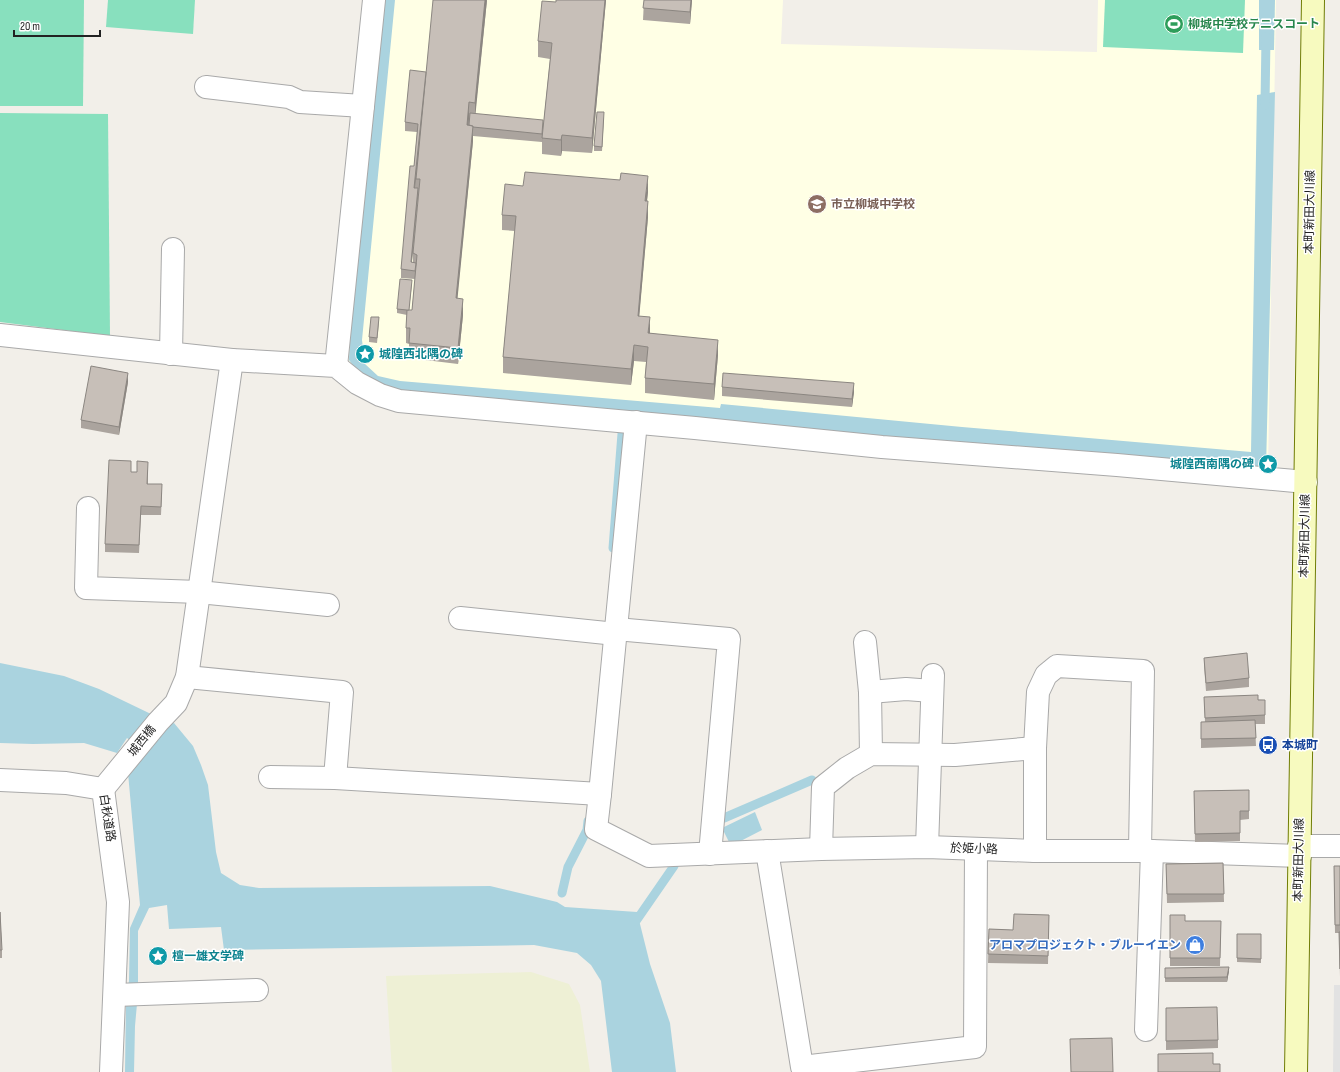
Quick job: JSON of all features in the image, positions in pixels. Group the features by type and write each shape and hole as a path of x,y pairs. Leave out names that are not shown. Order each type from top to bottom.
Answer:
{"main road":[{"name":"本町新田大川線","path":"1296,1072 1313,0"}],"street":[{"path":"336,366 374,0"},
{"path":"206,88 289,97 300,102 363,106"},
{"path":"171,354 173,249"},
{"path":"0,335 232,360 336,366 357,383 380,395 399,401 882,447 1103,464 1306,482"},
{"name":"城西橋","path":"103,789 158,722 176,703 187,677 232,360"},
{"path":"270,777 334,778 593,793 616,631 627,422"},
{"path":"88,508 86,588 199,592 328,605"},
{"path":"460,618 728,639 710,854"},
{"path":"865,642 870,692 870,754"},
{"path":"1035,851 1038,692 1046,674 1056,666 1143,671 1146,851 1146,1030"},
{"path":"187,677 342,692 334,778"},
{"path":"870,692 906,689 932,683 927,847"},
{"path":"821,849 823,787 847,768 870,754 955,755 1036,748"},
{"name":"白秋道路","path":"0,780 66,783 103,789 118,902 111,1072"},
{"name":"於姫小路","path":"593,793 596,829 649,856 821,849 927,847 1035,851 1300,851 1340,846"},
{"path":"766,851 802,1067 975,1047 976,849"},
{"path":"114,995 257,990"}],"shaded area":[{"name":"市立柳城中学校","path":"384,0 783,0 781,44 1097,52 1098,0 1276,0 1268,471 397,394 350,365 347,356"},
{"path":"531,972 569,984 580,1005 590,1072 392,1072 386,976"},
{"path":"1334,985 1340,985 1340,1072 1333,1072"}],"green space":[{"path":"0,0 84,0 83,106 0,106"},
{"path":"108,0 195,0 193,34 106,27"},
{"name":"柳城中学校テニスコート","path":"1105,0 1245,0 1243,53 1103,47"},
{"path":"0,113 108,114 110,336 0,322"}],"water":[{"path":"383,0 395,0 362,340 365,364 378,376 400,381 720,408 721,404 1251,452 1257,95 1275,92 1266,469 825,433 392,391 361,376 349,360 350,335"},
{"path":"1259,0 1275,0 1274,50 1259,50"},
{"path":"0,663 64,676 99,689 151,714 164,726 174,723 193,746 208,785 216,852 221,873 240,885 259,888 490,886 557,902 565,907 637,912 650,964 670,1023 676,1072 612,1072 601,981 591,965 577,953 534,945 224,950 221,927 169,929 167,905 149,908 138,931 138,993 135,1026 134,1072 125,1072 126,999 129,981 130,928 140,905 128,773 144,751 127,738 117,753 84,743 0,743"},
{"path":"755,812 762,830 731,846 722,828"}],"building":[{"path":"433,0 485,0 475,103 469,102 467,125 473,126 456,298 463,299 458,348 409,343 410,328 406,328 407,310 412,310 417,255 413,253 420,179 416,179"},
{"path":"556,0 605,0 592,138 562,135 561,140 542,138 552,43 538,41 542,1 556,2"},
{"path":"644,0 691,0 690,12 643,8"},
{"path":"410,70 426,72 414,188 418,188 411,262 416,263 415,271 401,269 410,166 414,166 418,124 405,122"},
{"path":"597,112 604,112 602,147 594,146"},
{"path":"470,113 543,120 542,134 473,127 469,125"},
{"path":"525,172 620,180 621,173 648,176 645,201 648,201 638,316 650,317 648,333 718,340 714,384 645,378 648,347 634,345 631,369 503,357 516,216 502,215 505,184 523,186"},
{"path":"400,279 412,280 409,310 397,309"},
{"path":"371,317 379,317 377,338 369,337"},
{"path":"91,366 128,373 119,427 81,420"},
{"path":"723,373 854,383 852,399 722,387"},
{"path":"109,460 131,461 131,472 137,472 137,461 148,462 147,484 162,484 161,507 141,506 139,545 105,544"},
{"path":"1247,653 1249,678 1206,683 1204,658"},
{"path":"1258,695 1258,700 1265,700 1265,715 1205,718 1204,697"},
{"path":"1255,720 1256,738 1201,739 1201,722"},
{"path":"1249,790 1249,811 1240,811 1240,833 1195,834 1194,791"},
{"path":"1223,863 1224,894 1167,894 1166,864"},
{"path":"1334,866 1340,866 1340,925 1335,925"},
{"path":"0,912 2,950 0,950"},
{"path":"1014,914 1049,915 1048,956 988,954 989,929 1013,930"},
{"path":"1170,915 1185,915 1185,921 1221,921 1220,958 1170,958"},
{"path":"1339,932 1340,932 1340,969"},
{"path":"1237,934 1261,934 1261,959 1237,958"},
{"path":"1229,967 1227,977 1165,978 1165,968"},
{"path":"1217,1007 1218,1040 1166,1041 1166,1008"},
{"path":"1112,1038 1113,1072 1071,1072 1070,1039"},
{"path":"1213,1053 1213,1064 1220,1064 1220,1072 1158,1072 1158,1054"}],"waterway":[{"path":"1265,105 1266,37"},
{"path":"613,548 623,421"},
{"path":"724,818 812,780"},
{"path":"562,893 568,867 587,830 588,821"},
{"path":"636,921 674,866"}],"place":[{"name":"柳城中学校テニスコート","path":"1174,24"},
{"name":"市立柳城中学校","path":"817,204"},
{"name":"城隍西北隅の碑","path":"365,354"},
{"name":"城隍西南隅の碑","path":"1268,464"},
{"name":"本城町","path":"1268,745"},
{"name":"アロマプロジェクト・ブルーイエン","path":"1195,945"},
{"name":"檀一雄文学碑","path":"158,956"}]}
